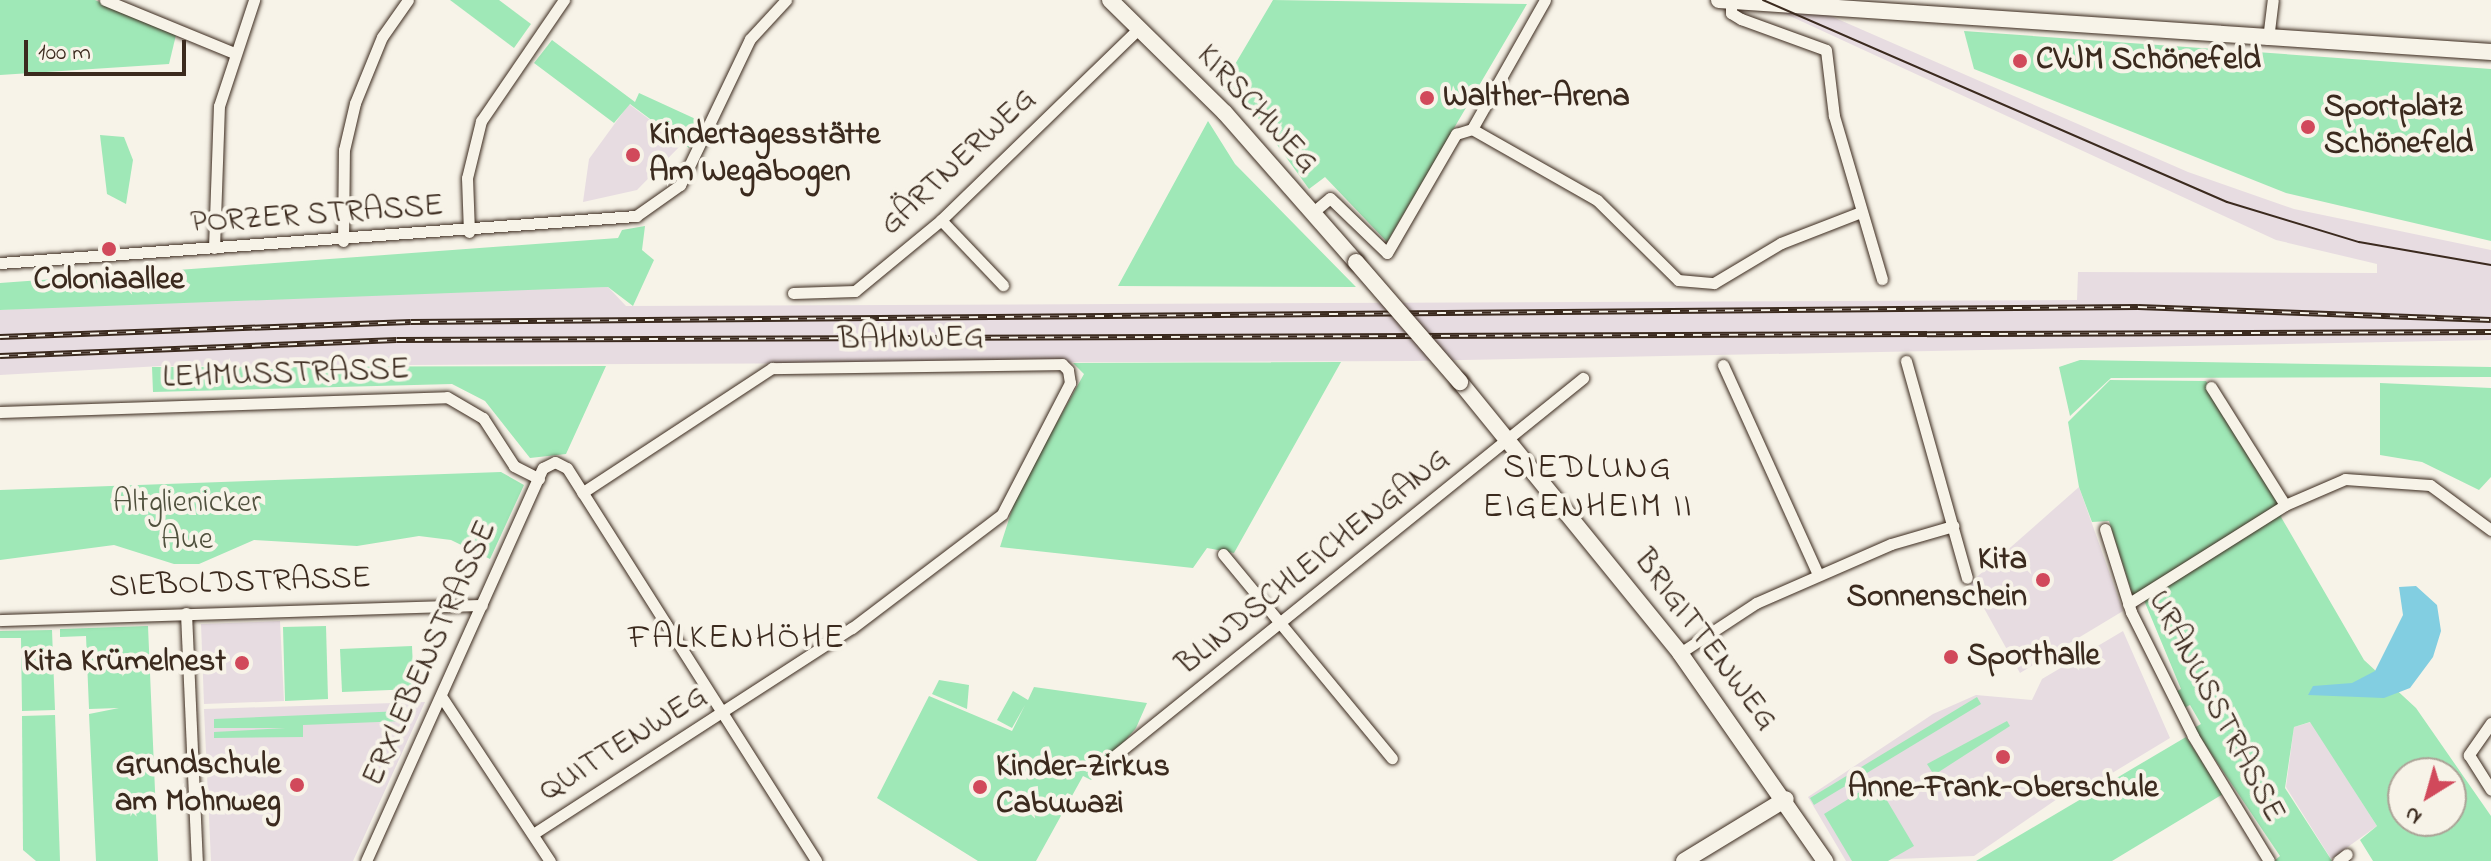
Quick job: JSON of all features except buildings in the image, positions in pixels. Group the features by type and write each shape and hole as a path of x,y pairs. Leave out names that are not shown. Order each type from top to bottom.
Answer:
{"street":[{"path":"105,0 232,52"},
{"path":"214,248 213,149 232,52 254,0"},
{"path":"343,241 344,150 355,103 382,37 408,0"},
{"path":"469,232 467,178 481,121 564,0"},
{"name":"PORZER STRASSE","path":"0,263 469,232 636,216 680,185 750,39 786,0"},
{"name":"KIRSCHWEG","path":"1110,0 1356,262"},
{"path":"1312,213 1330,198 1387,253 1456,134 1472,129 1545,0"},
{"path":"2268,39 2273,0"},
{"path":"1882,279 1834,116 1826,50 1741,19 1731,13 1725,1 1894,7 2268,39 2491,52"},
{"name":"GÄRTNERWEG","path":"793,293 855,291 941,220 1139,28"},
{"path":"1472,129 1572,182 1620,218 1678,280 1695,286 1714,283 1781,243 1861,212"},
{"path":"941,220 1003,285"},
{"name":"BRIGITTENWEG","path":"1356,262 1510,439 1680,653 1786,799 1825,861"},
{"path":"1906,361 1967,578"},
{"name":"BAHNWEG","path":"582,493 753,377 772,368 1062,364 1068,370"},
{"path":"1723,365 1818,574"},
{"name":"QUITTENWEG","path":"533,834 720,717 1002,514 1070,383 1068,370"},
{"name":"BLINDSCHLEICHENGANG","path":"1113,757 1282,624 1583,378"},
{"path":"2211,387 2285,505"},
{"name":"LEHMUSSTRASSE","path":"0,412 447,397 483,418 514,466 541,474 560,463 582,493"},
{"name":"ERXLEBENSTRASSE","path":"366,861 541,474"},
{"path":"2128,604 2316,488 2372,475 2430,485 2491,530"},
{"path":"582,493 720,717 816,861"},
{"path":"1680,653 1740,610 1818,574 1953,526"},
{"name":"URANUSSTRASSE","path":"2105,529 2128,604 2193,736 2269,861"},
{"path":"1223,554 1392,758"},
{"name":"SIEBOLDSTRASSE","path":"0,620 482,605"},
{"path":"186,613 197,861"},
{"path":"441,696 550,861"},
{"path":"2491,723 2469,755 2491,790"},
{"path":"1684,861 1786,799"}],"shaded area":[{"path":"1755,0 1794,0 2188,172 2294,209 2491,250 2491,340 1412,361 161,366 0,375 0,310 161,299 608,287 626,306 2077,300 2078,272 2377,273 2377,264 2276,240"},
{"name":"Kindertagesstätte Am Wegabogen","path":"629,104 682,144 637,190 583,202 589,159"},
{"name":"Kita Sonnenschein","path":"2079,487 2123,611 2020,673 1970,583"},
{"name":"Kita Krümelnest","path":"280,621 284,701 204,704 201,624"},
{"name":"Anne-Frank-Oberschule","path":"2123,631 2170,738 2094,784 2089,777 1974,856 1846,861 1808,797 1933,714 1976,695 2032,700 2042,679"},
{"name":"Grundschule am Mohnweg","path":"425,702 353,861 211,861 204,709"},
{"path":"2311,722 2377,826 2331,859 2286,787 2294,727"}],"green space":[{"path":"0,0 95,0 176,35 169,64 0,75"},
{"path":"450,0 499,0 531,24 514,48"},
{"path":"1273,0 1527,4 1387,242 1325,177 1309,189 1252,110 1221,88"},
{"name":"Sportplatz Schönefeld","path":"1964,31 2491,69 2491,241 2286,193 1974,69"},
{"path":"552,40 635,102 639,93 700,121 689,148 630,104 614,123 534,63"},
{"path":"1208,121 1235,164 1356,287 1118,286"},
{"path":"100,135 124,137 133,160 126,204 107,194"},
{"path":"645,226 642,250 654,260 633,306 608,287 0,310 0,283 618,238 622,230"},
{"path":"2080,360 2491,367 2491,377 2111,378 2070,416 2059,367"},
{"path":"1341,362 1234,553 1207,548 1193,568 1000,547 1017,494 1084,374 1073,363"},
{"path":"606,366 566,454 530,458 485,401 452,384 153,392 152,367"},
{"path":"2110,380 2206,381 2285,505 2281,517 2364,660 2416,708 2450,757 2387,757 2387,837 2467,837 2467,781 2491,816 2491,861 2373,861 2360,840 2377,826 2310,722 2294,727 2285,788 2332,861 2274,861 2280,856 2194,728 2201,724 2190,705 2184,708 2175,692 2181,689 2141,593 2133,596 2109,521 2092,522 2079,487 2068,422"},
{"path":"2380,383 2491,388 2491,477 2479,490 2422,462 2380,455"},
{"name":"Altglienicker Aue","path":"501,472 524,485 490,559 451,540 419,536 357,546 254,540 199,564 174,564 114,545 0,560 0,490"},
{"path":"148,626 158,861 96,861 89,714 119,708 89,709 86,636 60,637 60,629"},
{"path":"326,626 328,699 285,701 283,627"},
{"path":"52,630 55,710 22,711 21,638 0,638 0,631"},
{"path":"412,646 414,689 342,692 340,649"},
{"path":"939,680 969,685 967,709 932,694"},
{"name":"Kinder-Zirkus Cabuwazi","path":"1034,687 1147,703 1136,728 1091,780 1083,776 1036,861 978,861 877,798 929,696 1012,731 1025,705 1012,728 997,720 1013,691 1028,700"},
{"path":"1977,697 1981,704 1814,805 1810,798"},
{"path":"403,711 404,721 303,725 303,737 214,738 214,732 286,728 214,728 214,719"},
{"path":"55,715 60,861 36,861 23,850 22,716"},
{"path":"2007,721 2010,726 1934,775 1927,764"},
{"path":"2186,737 2223,794 2112,861 1976,861"},
{"path":"1876,782 1914,846 1888,861 1852,861 1824,814"}],"water":[{"path":"2416,586 2437,605 2441,631 2433,657 2410,688 2384,698 2308,695 2313,686 2352,683 2375,671 2403,615 2399,587"}],"tram line":[{"path":"1763,0 2227,202 2359,242 2491,265"}],"railway":[{"path":"0,337 411,322 2138,307 2491,320"},
{"path":"0,356 397,340 2491,332"}],"place":[{"name":"CVJM Schönefeld","path":"2020,61"},
{"name":"Walther-Arena","path":"1427,98"},
{"name":"Sportplatz Schönefeld","path":"2308,127"},
{"name":"Kindertagesstätte Am Wegabogen","path":"633,155"},
{"name":"Coloniaallee","path":"109,249"},
{"name":"Kita Sonnenschein","path":"2043,580"},
{"name":"Sporthalle","path":"1951,657"},
{"name":"Kita Krümelnest","path":"242,663"},
{"name":"Anne-Frank-Oberschule","path":"2003,757"},
{"name":"Grundschule am Mohnweg","path":"297,785"},
{"name":"Kinder-Zirkus Cabuwazi","path":"980,787"}],"district":[{"name":"SIEDLUNG EIGENHEIM II","path":"1588,488"},
{"name":"FALKENHÖHE","path":"737,640"}]}
